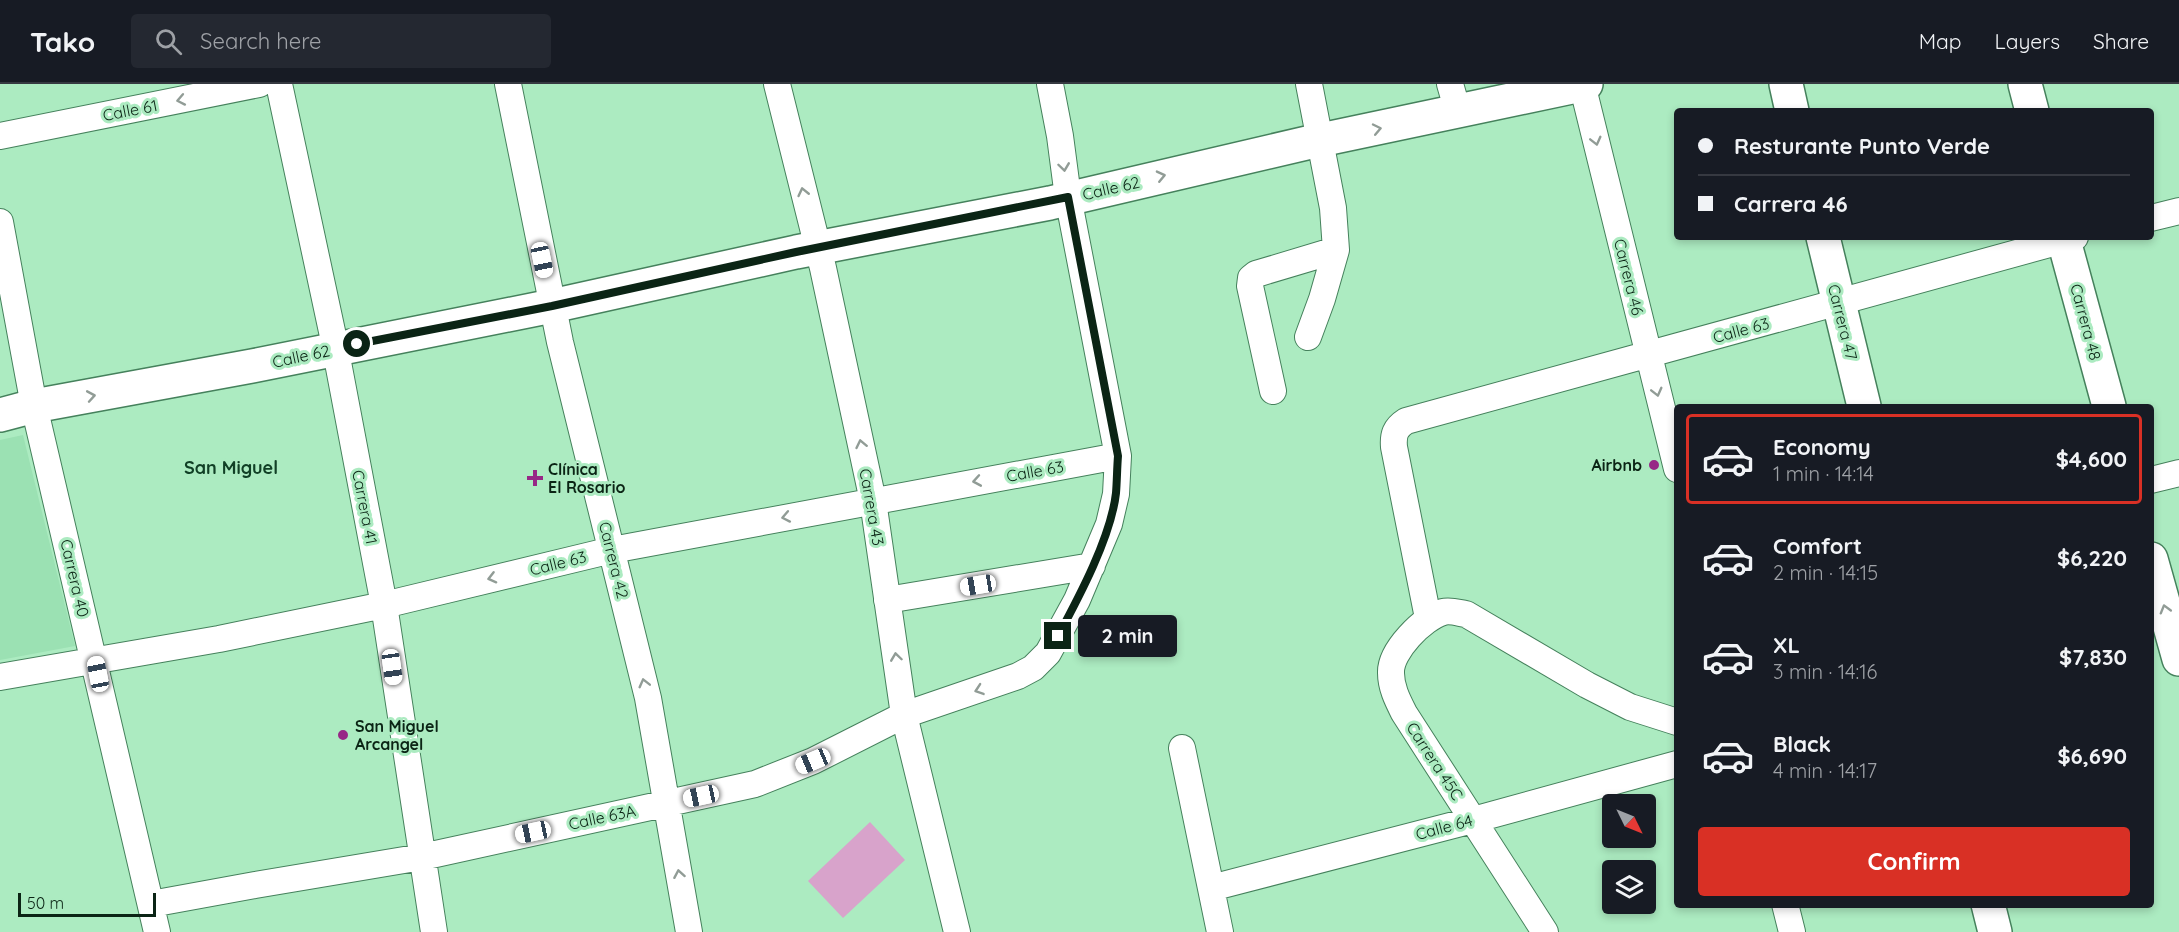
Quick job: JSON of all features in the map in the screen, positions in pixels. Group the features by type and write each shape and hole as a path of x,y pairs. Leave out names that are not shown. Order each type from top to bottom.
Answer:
{"main road":[{"name":"Calle 62","path":"0,415 34,406 252,366 552,306 1068,197 1320,140 1454,98 1584,84"},
{"path":"1786,84 1791,108"},
{"path":"2025,84 2031,108"},
{"name":"Carrera 47","path":"1824,240 1864,404"},
{"name":"Carrera 48","path":"2068,240 2108,404"},
{"path":"2154,570 2179,659"},
{"path":"1989,908 1995,932"}],"street":[{"name":"Calle 61","path":"0,135 259,84"},
{"name":"Carrera 41","path":"279,84 335,348 384,604 434,932"},
{"name":"Carrera 42","path":"508,84 552,306 648,698 689,932"},
{"name":"Carrera 43","path":"777,84 823,268 873,501 904,715 957,932"},
{"path":"887,600 1092,566 1109,524 1114,504 1118,456 1068,197 1050,84"},
{"path":"1308,337 1336,250 1332,208 1309,84"},
{"name":"Carrera 46","path":"1584,84 1674,457"},
{"path":"2154,217 2179,212"},
{"name":"Carrera 40","path":"0,222 34,406 157,932"},
{"name":"Calle 63","path":"1428,618 1394,447 1393,436 1398,426 1406,421 1839,304 2060,240"},
{"path":"1273,391 1250,286 1251,278 1256,274 1336,250"},
{"name":"Calle 63","path":"0,677 219,639 384,604 612,550 1118,456"},
{"path":"2154,479 2179,473"},
{"name":"Calle 63A","path":"151,904 422,857 755,784 784,774 904,715 1018,676 1033,668 1048,652 1058,636 1092,566"},
{"path":"1428,618 1446,610 1466,614 1587,685 1630,707 1674,721"},
{"name":"Carrera 45C","path":"1428,618 1397,653 1390,671 1394,691 1404,713 1545,932"},
{"path":"1182,748 1220,932"},
{"name":"Calle 64","path":"1211,888 1674,765"},
{"path":"1786,908 1792,932"}],"shaded area":[{"path":"23,435 75,646 0,660 0,440"},
{"path":"870,822 905,860 843,918 808,881"}],"place":[{"name":"Airbnb","path":"1654,465"},
{"name":"Clínica El Rosario","path":"535,478"},
{"name":"San Miguel Arcangel","path":"343,735"}],"district":[{"name":"San Miguel","path":"231,468"}],"route":[{"path":"357,344 552,306 796,252 1050,203 1068,197 1118,456 1116,494 1109,524 1077,600 1058,636"}]}
